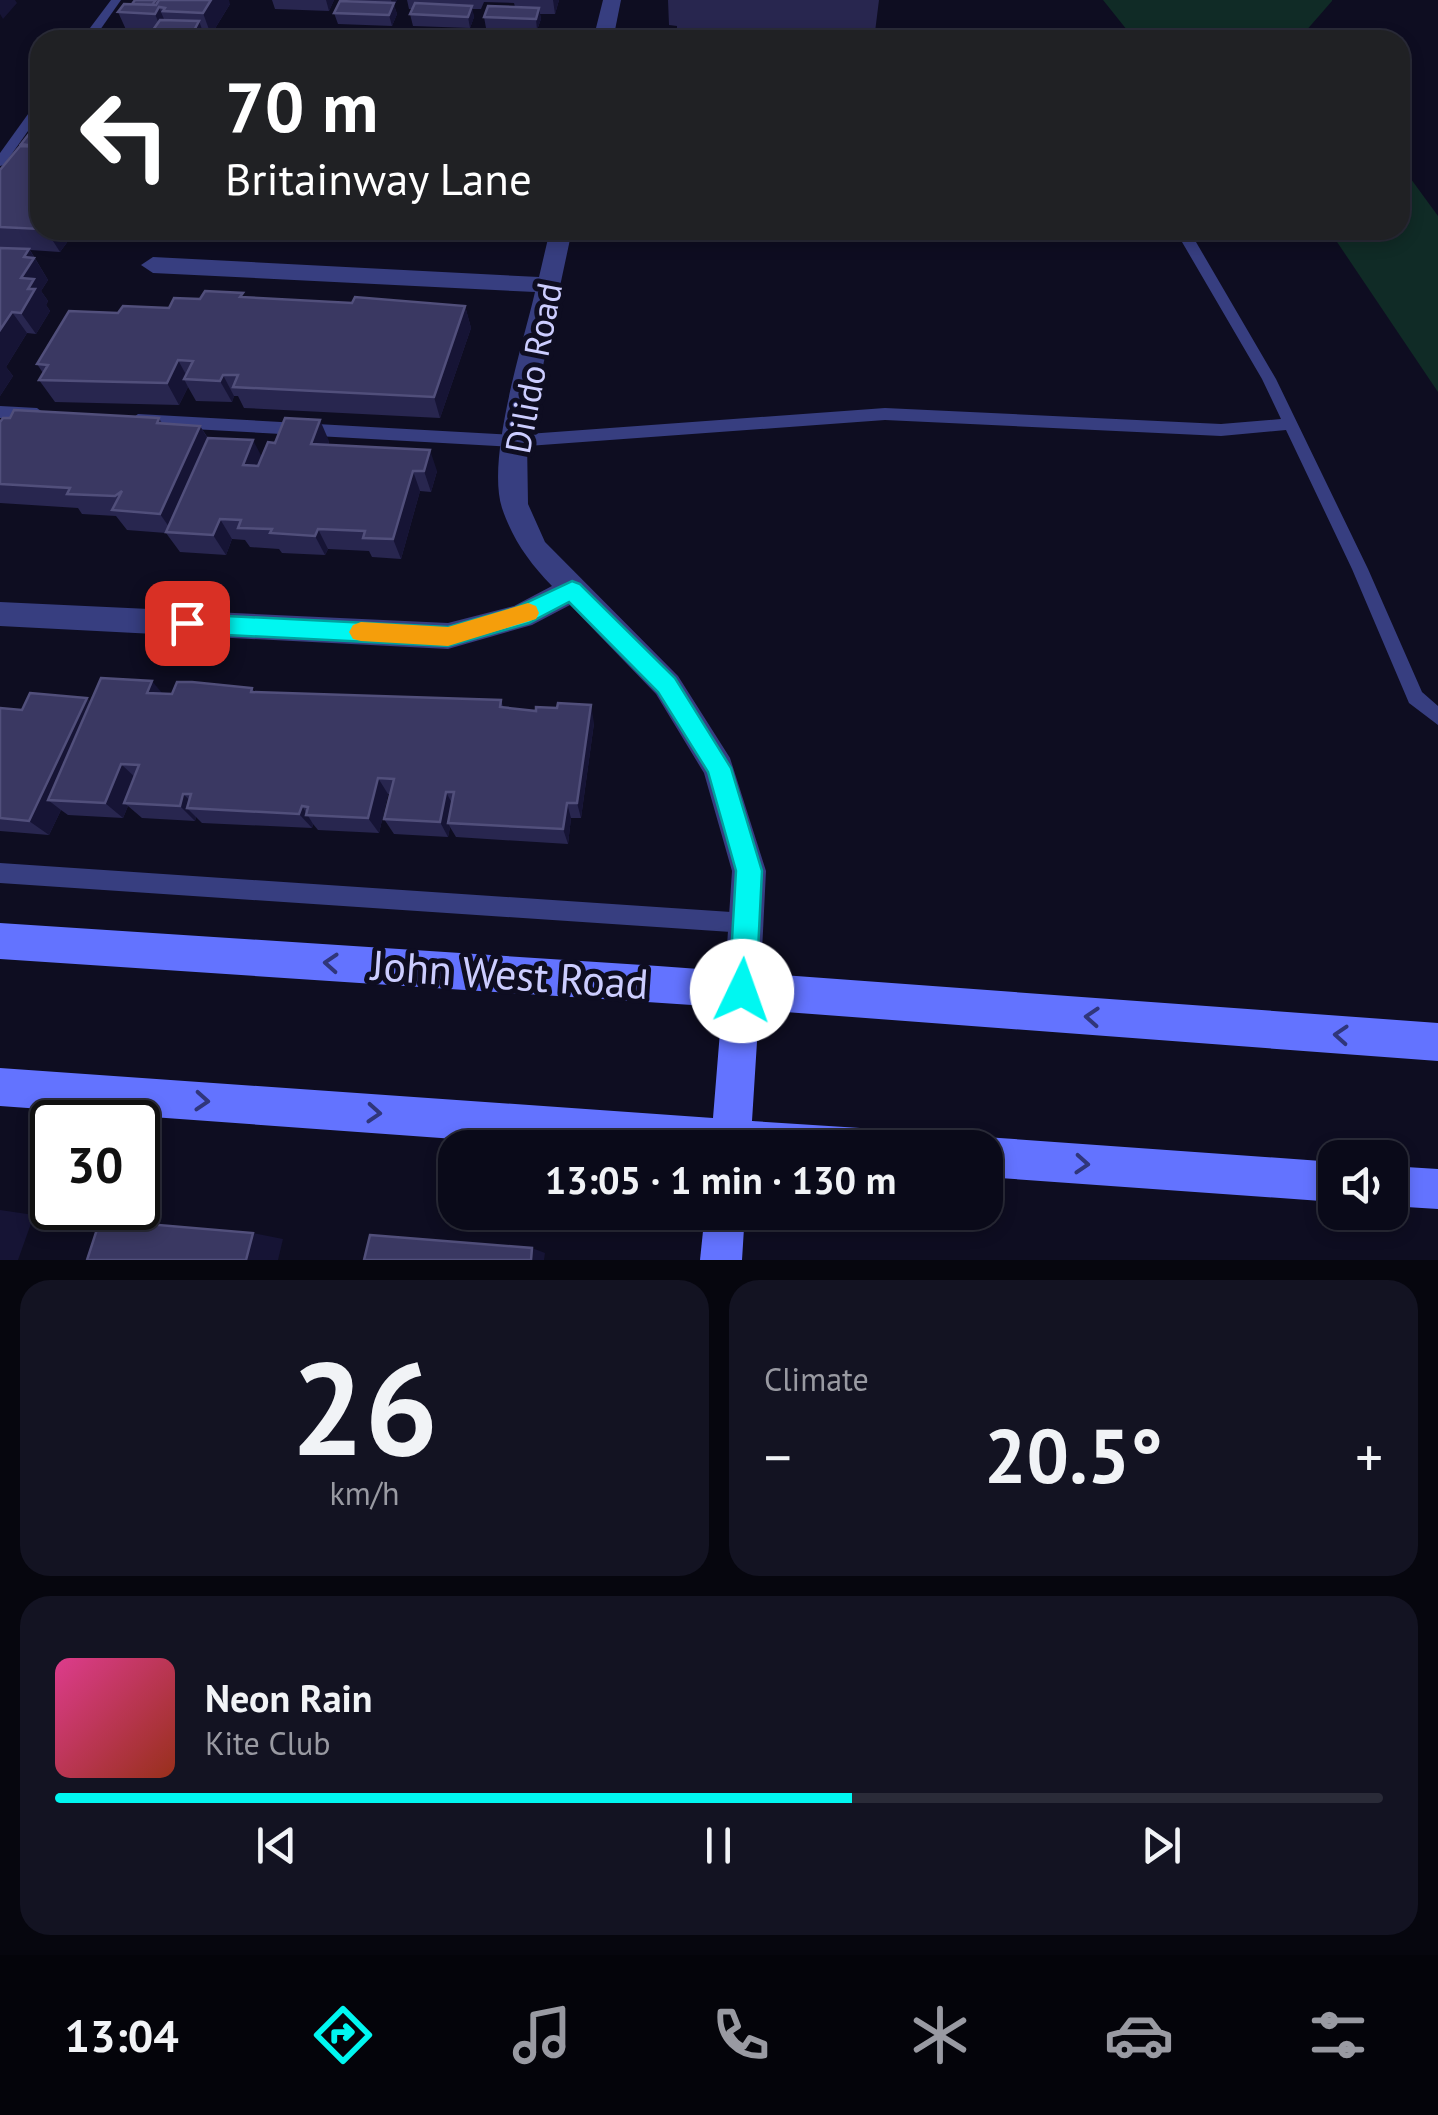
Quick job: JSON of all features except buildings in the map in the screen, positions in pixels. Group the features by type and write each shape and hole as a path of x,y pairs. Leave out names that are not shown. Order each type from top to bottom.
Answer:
{"main road":[{"name":"John West Road","path":"0,941 1438,1042"},
{"name":"Dilido Road","path":"732,1130 742,991"},
{"path":"0,1087 561,1130"},
{"path":"1003,1157 1318,1181"},
{"path":"1408,1187 1438,1189"},
{"path":"721,1260 724,1230"}],"street":[{"path":"606,30 612,0"},
{"name":"Dilido Road","path":"559,240 514,441 514,504 534,549 667,685 719,768 749,871 742,991"},
{"path":"153,265 549,286"},
{"path":"0,614 448,636 521,616 572,590"}],"lane":[{"path":"94,30 116,0"},
{"path":"0,162 30,120"},
{"path":"19,135 30,136"},
{"path":"1188,240 1290,424 1360,569 1415,697 1438,717"},
{"path":"0,412 59,416"},
{"path":"118,419 514,441 885,414 1221,430 1290,424"},
{"path":"0,873 746,923"}],"green space":[{"path":"1103,0 1332,0 1307,30 1127,30"},
{"path":"1410,178 1438,216 1438,392 1336,240 1410,240"}],"slow traffic":[{"path":"361,632 448,636 528,613"}],"route":[{"path":"187,623 448,636 521,616 572,590 667,685 719,768 749,871 742,991"}]}
